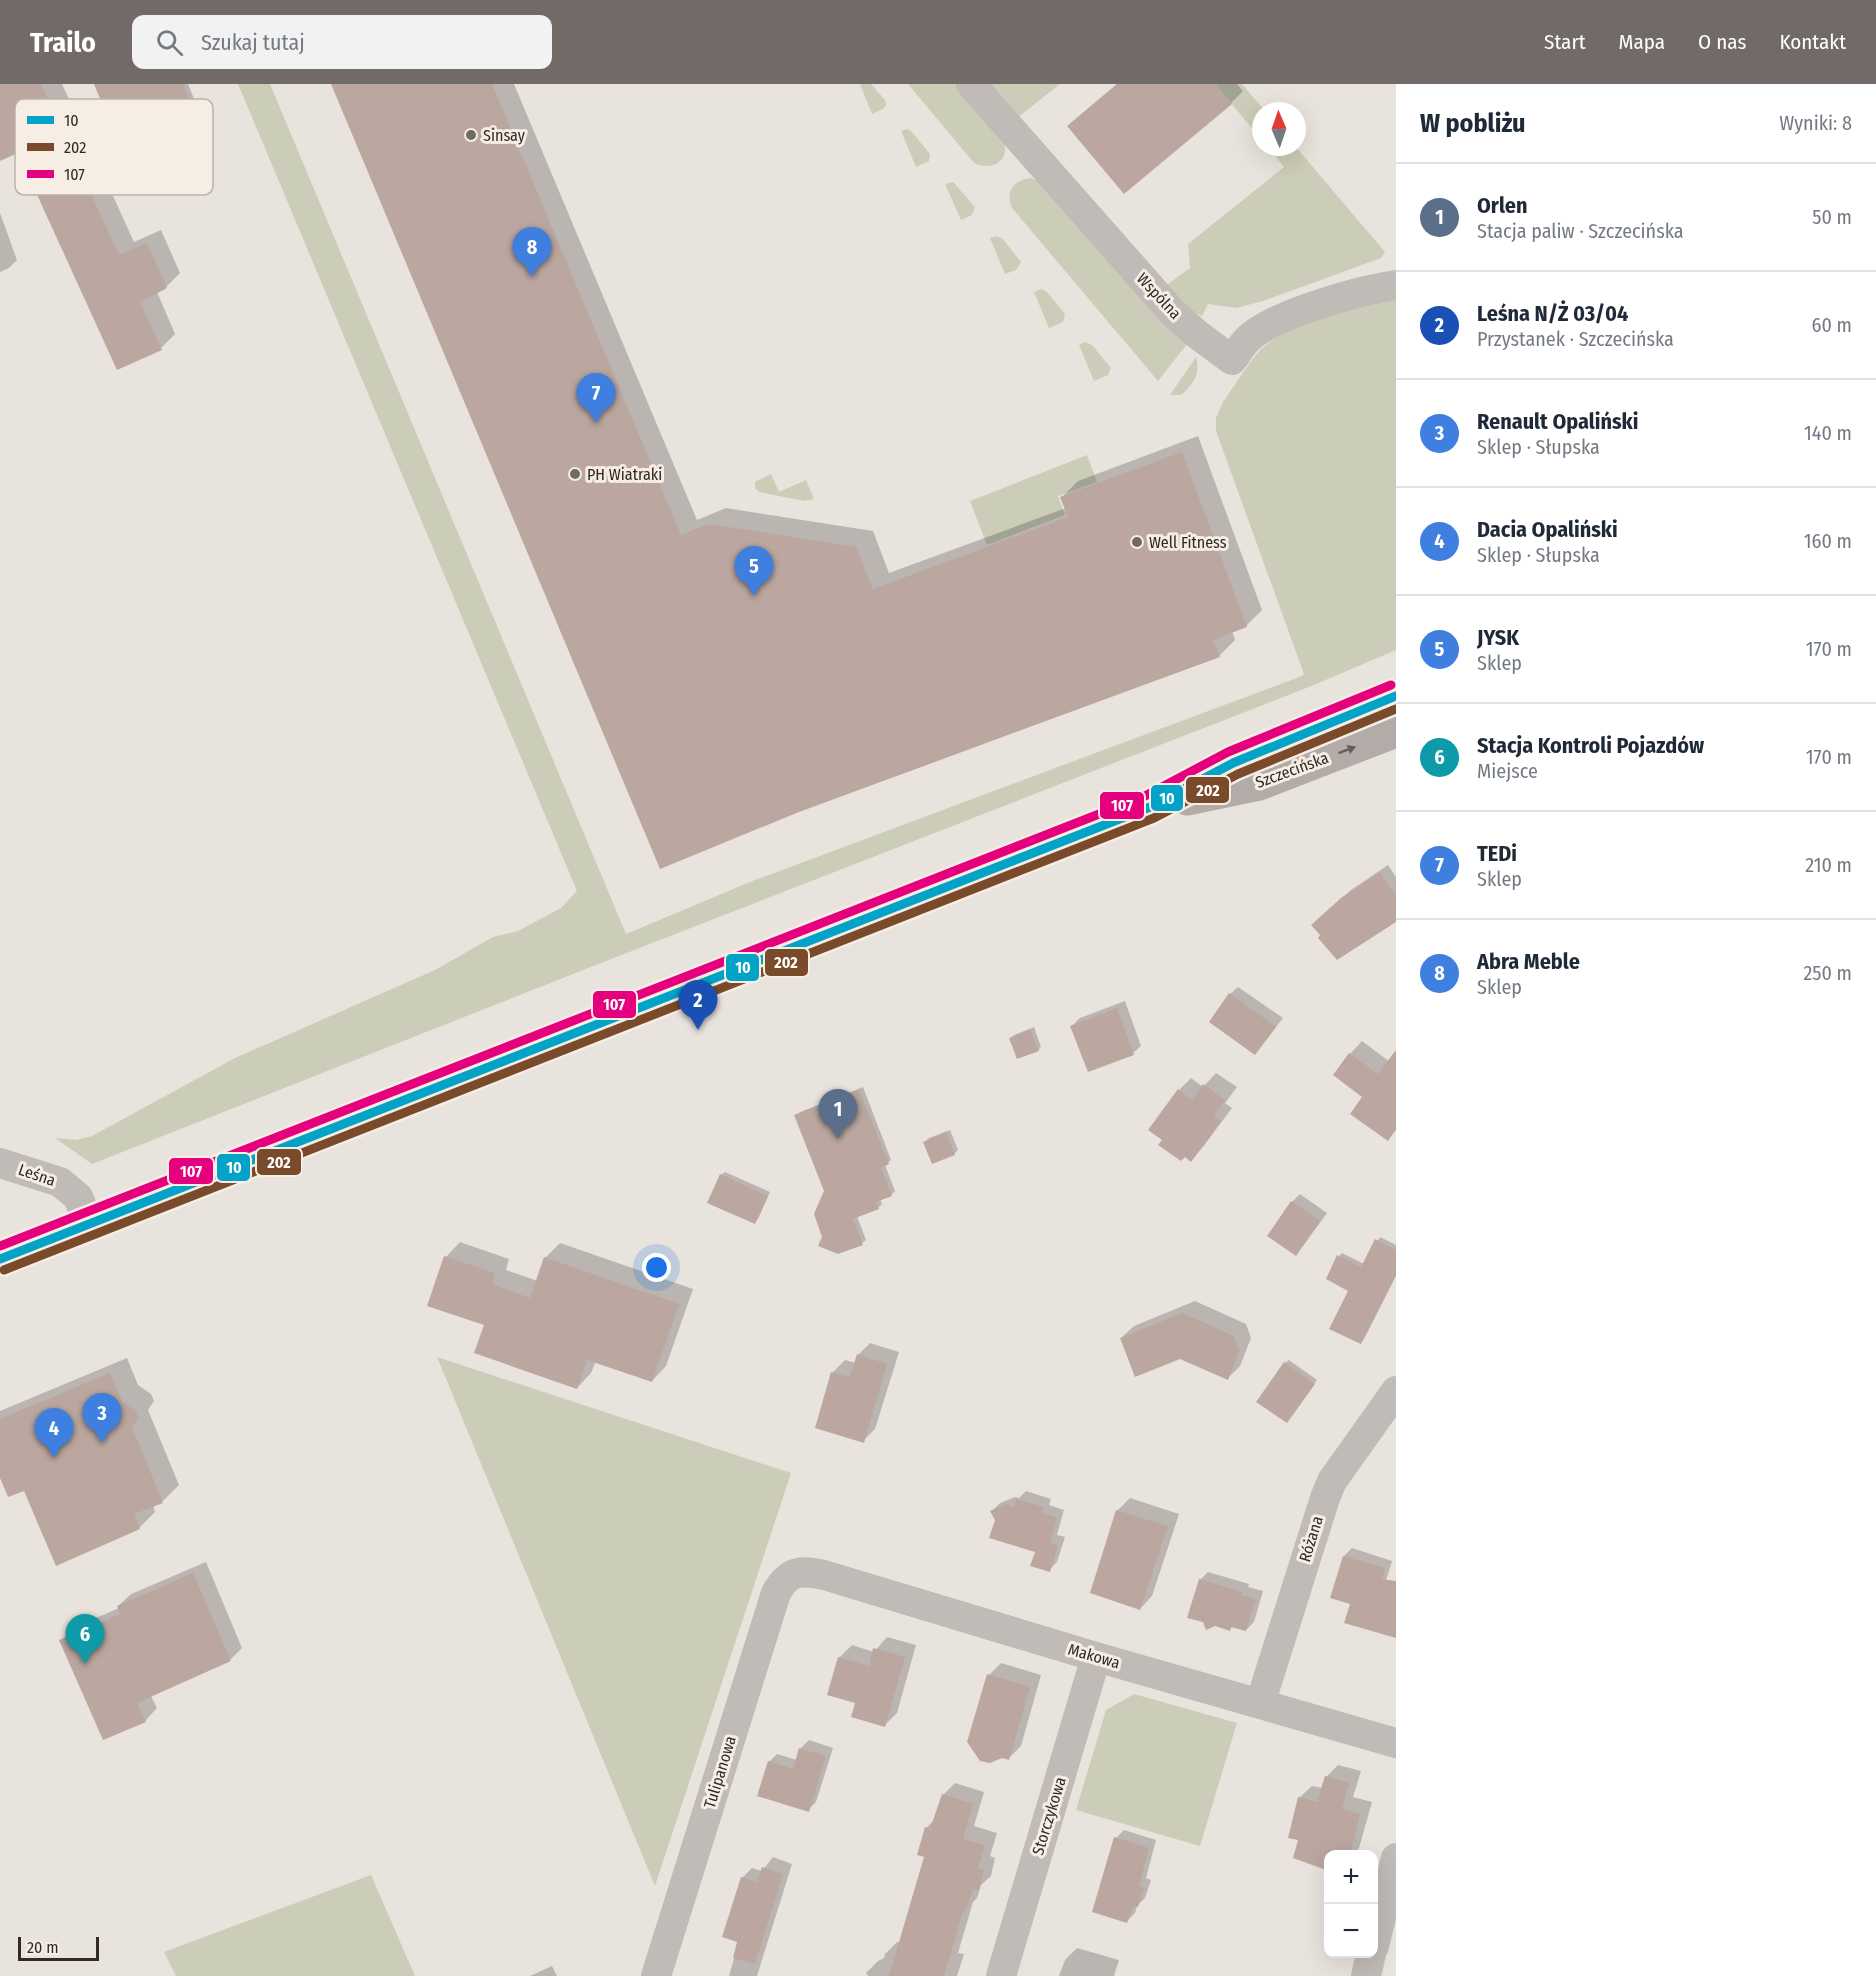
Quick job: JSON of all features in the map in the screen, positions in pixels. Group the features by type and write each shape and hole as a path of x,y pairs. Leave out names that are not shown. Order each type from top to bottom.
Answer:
{"main road":[{"name":"Szczecińska","path":"0,1259 1150,807 1233,763 1396,696"},
{"name":"Szczecińska","path":"1150,807 1259,784 1396,731"}],"street":[{"name":"Wspólna","path":"971,84 1173,313 1232,360 1246,340 1270,324 1327,302 1376,288 1396,285"},
{"name":"Leśna","path":"0,1162 60,1182 78,1197 89,1224"},
{"name":"Różana","path":"1260,1704 1324,1498 1332,1481 1396,1391"},
{"name":"Makowa","path":"793,1574 808,1572 824,1575 1096,1657 1396,1743"},
{"name":"Tulipanowa","path":"656,1976 776,1593 783,1581 793,1574"},
{"name":"Storczykowa","path":"1001,1976 1096,1657"},
{"path":"1378,1930 1396,1858"},
{"path":"1366,1976 1370,1958"}],"green space":[{"path":"238,84 270,84 626,934 755,880 1302,676 1304,674 1216,431 1216,418 1223,402 1249,364 1265,346 1279,335 1328,314 1396,298 1396,650 1309,687 92,1164 55,1138 76,1140 92,1136 235,1058 435,970 493,937 518,931 561,908 577,891"},
{"path":"860,84 871,84 885,100 886,105 883,109 872,114"},
{"path":"908,84 955,84 984,115 1003,141 1004,154 999,162 990,166 974,163"},
{"path":"989,84 1060,84 1016,119"},
{"path":"1215,84 1242,84 1257,102 1252,102 1252,128"},
{"path":"907,129 930,154 929,161 916,167 901,131"},
{"path":"1275,156 1304,156 1385,252 1381,258 1266,300 1237,308 1208,304 1202,316 1182,306 1164,287 1190,268 1188,244 1284,167"},
{"path":"1030,178 1038,180 1187,344 1158,381 1012,208 1010,192 1012,187 1019,181"},
{"path":"953,182 975,207 972,215 961,220 945,184"},
{"path":"995,236 1002,238 1021,262 1016,270 1005,274 990,238"},
{"path":"1042,289 1065,314 1063,322 1049,328 1034,292"},
{"path":"1085,342 1092,345 1111,368 1108,375 1094,381 1079,345"},
{"path":"1196,357 1197,373 1192,383 1181,395 1170,395"},
{"path":"1087,455 1097,482 1058,496 1065,515 987,545 970,501"},
{"path":"771,474 779,492 806,480 814,499 804,501 759,492 755,488 755,482"},
{"path":"437,1357 791,1473 655,1886"},
{"path":"1134,1694 1237,1723 1200,1846 1076,1810 1106,1710"},
{"path":"371,1875 415,1976 176,1976 164,1952"}],"building":[{"path":"0,84 41,84 48,99 15,99 15,154 0,161"},
{"path":"94,84 183,84 189,99 100,99"},
{"name":"PH Wiatraki","path":"331,84 492,84 681,535 709,524 856,547 873,589 1068,517 1060,497 1182,452 1247,627 1213,640 1220,657 799,812 660,869"},
{"path":"1117,84 1215,84 1232,104 1124,194 1067,126"},
{"path":"37,195 92,195 119,255 147,243 167,288 140,302 162,350 117,370"},
{"path":"1380,872 1396,896 1396,922 1337,960 1318,938 1320,935 1311,925 1341,898"},
{"path":"1229,993 1276,1027 1255,1055 1209,1022"},
{"path":"1117,1008 1134,1055 1088,1072 1070,1026"},
{"path":"1030,1030 1039,1051 1017,1059 1009,1038"},
{"path":"1396,1050 1396,1129 1388,1141 1350,1114 1362,1097 1333,1075 1349,1053 1378,1074"},
{"path":"1203,1084 1225,1100 1214,1115 1221,1121 1191,1162 1185,1157 1181,1161 1158,1145 1162,1140 1148,1130 1178,1089 1192,1100"},
{"path":"859,1090 889,1164 881,1168 892,1196 876,1202 879,1209 853,1219 863,1245 838,1254 818,1246 822,1237 814,1214 824,1191 794,1115"},
{"path":"946,1132 955,1155 932,1164 923,1142"},
{"path":"720,1174 768,1196 755,1224 707,1203"},
{"path":"1291,1201 1320,1221 1296,1256 1267,1236"},
{"path":"1375,1239 1396,1250 1396,1275 1361,1344 1329,1329 1348,1291 1326,1279 1337,1255 1361,1267"},
{"path":"444,1256 495,1273 492,1284 530,1298 544,1257 679,1304 652,1382 587,1360 577,1389 474,1353 484,1325 427,1306"},
{"path":"1182,1313 1234,1336 1239,1351 1228,1380 1180,1359 1135,1377 1120,1338"},
{"path":"857,1354 887,1364 864,1443 815,1428 831,1372 850,1377"},
{"path":"1284,1362 1315,1384 1287,1423 1256,1402"},
{"path":"110,1373 122,1402 135,1410 139,1418 132,1427 163,1503 134,1514 140,1529 56,1566 24,1491 8,1497 0,1478 0,1419"},
{"path":"1016,1499 1044,1507 1042,1513 1057,1517 1050,1543 1058,1545 1050,1572 1030,1566 1035,1552 989,1538 995,1520 990,1511 1006,1504 1014,1507"},
{"path":"1116,1510 1168,1526 1140,1610 1090,1593"},
{"path":"1343,1556 1385,1568 1382,1579 1396,1581 1396,1638 1344,1623 1350,1604 1330,1598"},
{"path":"193,1573 231,1661 137,1703 146,1722 103,1740 59,1640 120,1614 117,1606"},
{"path":"1199,1579 1242,1592 1241,1595 1256,1599 1246,1631 1231,1627 1230,1631 1215,1626 1206,1630 1203,1622 1187,1618"},
{"path":"873,1648 905,1657 885,1727 851,1717 855,1703 827,1695 838,1657 869,1666"},
{"path":"987,1674 1030,1687 1009,1760 1002,1758 990,1763 980,1761 967,1742"},
{"path":"799,1748 826,1756 809,1812 757,1796 768,1761 793,1769"},
{"path":"1325,1776 1349,1783 1342,1809 1360,1814 1351,1850 1324,1850 1324,1869 1293,1858 1298,1840 1288,1838 1298,1797 1317,1802"},
{"path":"942,1794 973,1804 963,1839 985,1845 978,1868 984,1870 979,1890 973,1889 965,1912 963,1911 944,1976 889,1976 924,1857 917,1855 925,1827 930,1829"},
{"path":"1114,1837 1149,1848 1139,1886 1144,1888 1138,1907 1133,1906 1127,1923 1092,1912"},
{"path":"762,1867 783,1874 755,1964 733,1958 737,1942 722,1937 741,1877 757,1882"}],"transit line":[{"name":"107","path":"0,1246 1145,796 1228,752 1391,685"},
{"name":"10","path":"0,1259 1150,807 1233,763 1396,696"},
{"name":"202","path":"4,1270 1154,818 1238,774 1396,709"}],"place":[{"name":"Sinsay","path":"471,135"},
{"name":"Abra Meble","path":"532,277"},
{"name":"TEDi","path":"596,423"},
{"name":"PH Wiatraki","path":"575,474"},
{"name":"Well Fitness","path":"1137,542"},
{"name":"JYSK","path":"754,596"},
{"name":"Leśna N/Ż 03/04","path":"698,1030"},
{"name":"Orlen","path":"838,1139"},
{"name":"Renault Opaliński","path":"102,1443"},
{"name":"Dacia Opaliński","path":"54,1458"},
{"name":"Stacja Kontroli Pojazdów","path":"85,1664"}]}
